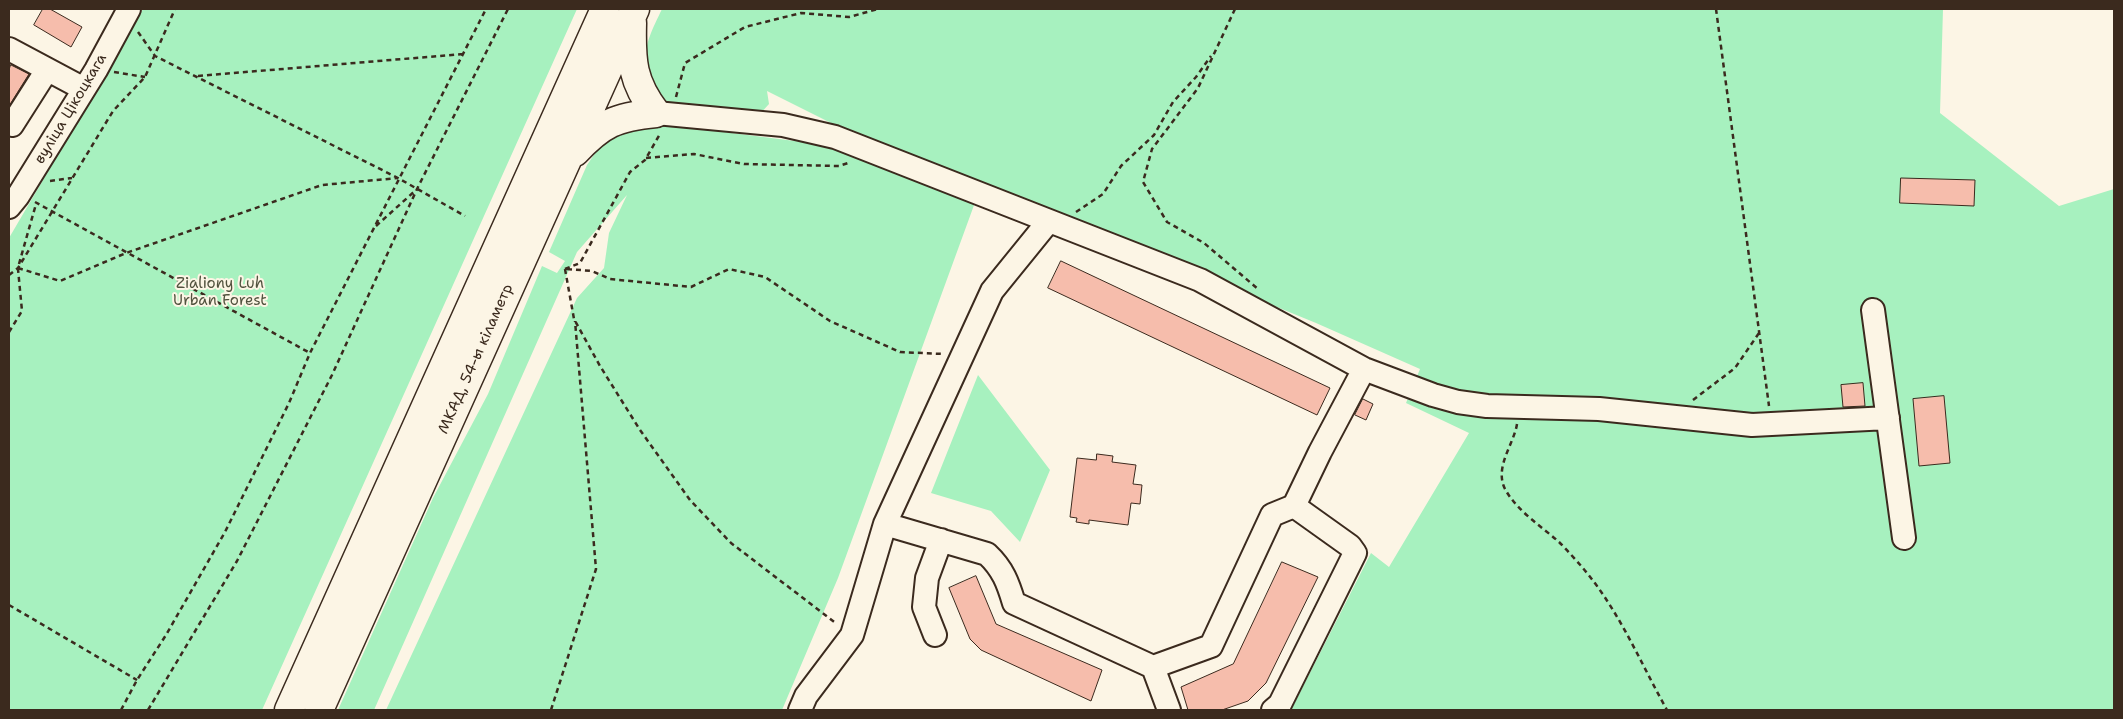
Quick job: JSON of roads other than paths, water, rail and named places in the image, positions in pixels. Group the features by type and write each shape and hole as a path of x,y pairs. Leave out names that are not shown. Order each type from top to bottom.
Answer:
{"highway":[{"name":"МКАД, 54-ы кіламетр","path":"289,710 605,9"},
{"name":"МКАД, 54-ы кіламетр","path":"319,710 634,11"},
{"path":"634,11 631,46 635,78 643,96 664,114"},
{"path":"565,162 592,134 607,124 629,116 664,114"}],"street":[{"name":"вуліца Цікоцкага","path":"20,199 84,89 133,18"},
{"path":"9,49 84,89"},
{"path":"12,125 47,70"},
{"path":"664,114 783,125 835,136 1200,280 1359,379 1458,402 1487,406 1599,409 1752,425 1888,418"},
{"path":"800,710 806,696 852,635 885,524 992,291 1055,224"},
{"path":"1874,310 1904,538"},
{"path":"885,524 987,554 998,565 1006,578 1014,604 1153,667 1211,646 1272,515 1294,506 1359,379"},
{"path":"1273,710 1280,704 1355,553 1350,546 1294,506"},
{"path":"935,635 924,607 927,578 941,540"},
{"path":"1153,667 1169,710"}],"park label":[{"name":"Zialiony Luh Urban Forest","path":"220,292"}]}
